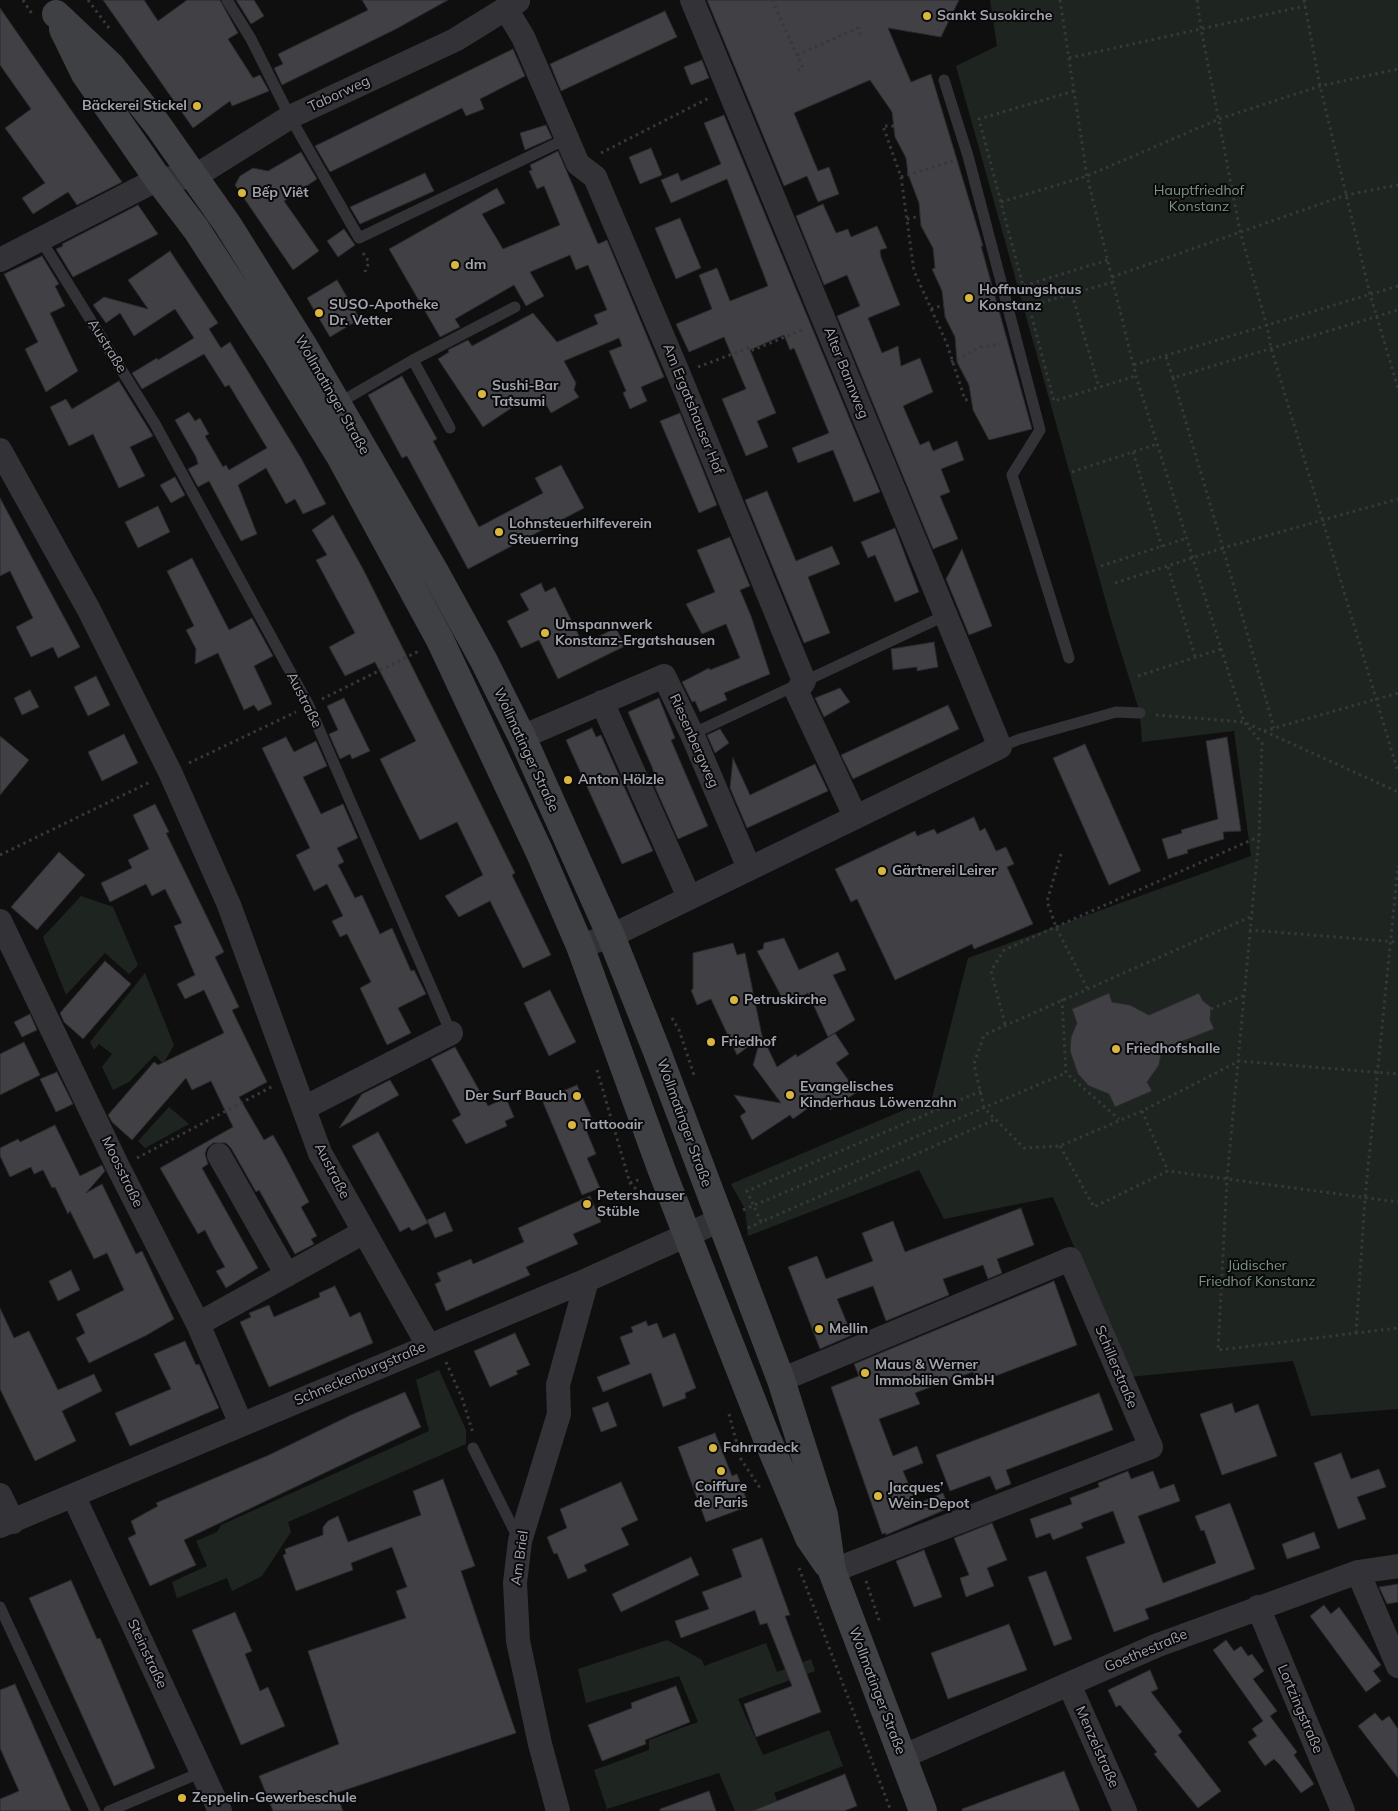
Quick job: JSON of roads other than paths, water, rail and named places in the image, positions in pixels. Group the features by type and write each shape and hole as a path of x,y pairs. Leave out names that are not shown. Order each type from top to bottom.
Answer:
{"main road":[{"name":"Wollmatinger Straße","path":"51,7 111,66 157,124 228,225 337,404 435,572 522,737 611,936 656,1048 781,1380 824,1515 832,1570 923,1811"},
{"name":"Wollmatinger Straße","path":"51,7 85,74 196,229 336,450 440,640 531,834 580,946 687,1235 766,1436 809,1538 832,1570"}],"street":[{"name":"Alter Bannweg","path":"692,0 825,320 944,616 1000,747"},
{"name":"Taborweg","path":"194,177 290,117 455,40 512,5"},
{"name":"Am Ergatshauser Hof","path":"512,5 521,34 566,139 578,164 595,177 679,375 804,681 797,692 855,816"},
{"path":"0,260 158,178 194,177"},
{"name":"Austraße","path":"0,450 89,610 170,772 229,905 320,1153 364,1232 432,1343"},
{"name":"Riesenbergweg","path":"522,737 664,676 692,734 750,868"},
{"path":"602,702 689,897"},
{"path":"580,946 611,936 1000,747"},
{"name":"Moosstraße","path":"0,921 118,1166 198,1324 241,1424"},
{"name":"Austraße","path":"304,1108 451,1033"},
{"path":"218,1155 287,1275"},
{"name":"Schneckenburgstraße","path":"7,1524 432,1343 587,1280 720,1220"},
{"path":"198,1324 364,1232"},
{"name":"Schillerstraße","path":"781,1380 1070,1259 1151,1447 832,1570"},
{"name":"Am Briel","path":"558,1811 540,1744 518,1641 515,1583 520,1541 559,1414 558,1385 587,1280"},
{"path":"0,1495 7,1524"},
{"name":"Steinstraße","path":"74,1497 220,1811"},
{"name":"Goethestraße","path":"902,1757 1158,1644 1358,1572 1398,1566"},
{"path":"1358,1572 1398,1666"},
{"name":"Lortzingstraße","path":"1258,1607 1343,1811"},
{"name":"Menzelstraße","path":"1069,1684 1125,1811"}],"lane":[{"path":"227,0 251,39 290,117 358,238 566,139"},
{"path":"944,80 968,156 1040,430 1012,475 1069,658"},
{"name":"Austraße","path":"41,240 155,424 309,706 451,1033"},
{"path":"337,404 413,360 515,307"},
{"path":"413,360 450,428"},
{"path":"692,734 944,616"},
{"path":"1000,747 1020,739 1116,712 1140,713"},
{"path":"473,1448 520,1541"},
{"path":"0,1607 95,1811"},
{"path":"109,1811 202,1772"}],"place":[{"name":"Sankt Susokirche","path":"927,16"},
{"name":"Bäckerei Stickel","path":"197,106"},
{"name":"Bếp Viêt","path":"242,193"},
{"name":"dm","path":"455,265"},
{"name":"Hoffnungshaus Konstanz","path":"969,298"},
{"name":"SUSO-Apotheke Dr. Vetter","path":"319,313"},
{"name":"Sushi-Bar Tatsumi","path":"482,394"},
{"name":"Lohnsteuerhilfeverein Steuerring","path":"499,532"},
{"name":"Umspannwerk Konstanz-Ergatshausen","path":"545,633"},
{"name":"Anton Hölzle","path":"568,780"},
{"name":"Gärtnerei Leirer","path":"882,871"},
{"name":"Petruskirche","path":"734,1000"},
{"name":"Friedhof","path":"711,1042"},
{"name":"Friedhofshalle","path":"1116,1049"},
{"name":"Evangelisches Kinderhaus Löwenzahn","path":"790,1095"},
{"name":"Der Surf Bauch","path":"577,1096"},
{"name":"Tattooair","path":"572,1125"},
{"name":"Petershauser Stüble","path":"587,1204"},
{"name":"Mellin","path":"819,1329"},
{"name":"Maus & Werner Immobilien GmbH","path":"865,1373"},
{"name":"Fahrradeck","path":"713,1448"},
{"name":"Coiffure de Paris","path":"721,1471"},
{"name":"Jacques’ Wein-Depot","path":"878,1496"},
{"name":"Zeppelin-Gewerbeschule","path":"182,1798"}],"park label":[{"name":"Hauptfriedhof Konstanz","path":"1199,200"},
{"name":"Jüdischer Friedhof Konstanz","path":"1257,1274"}]}
